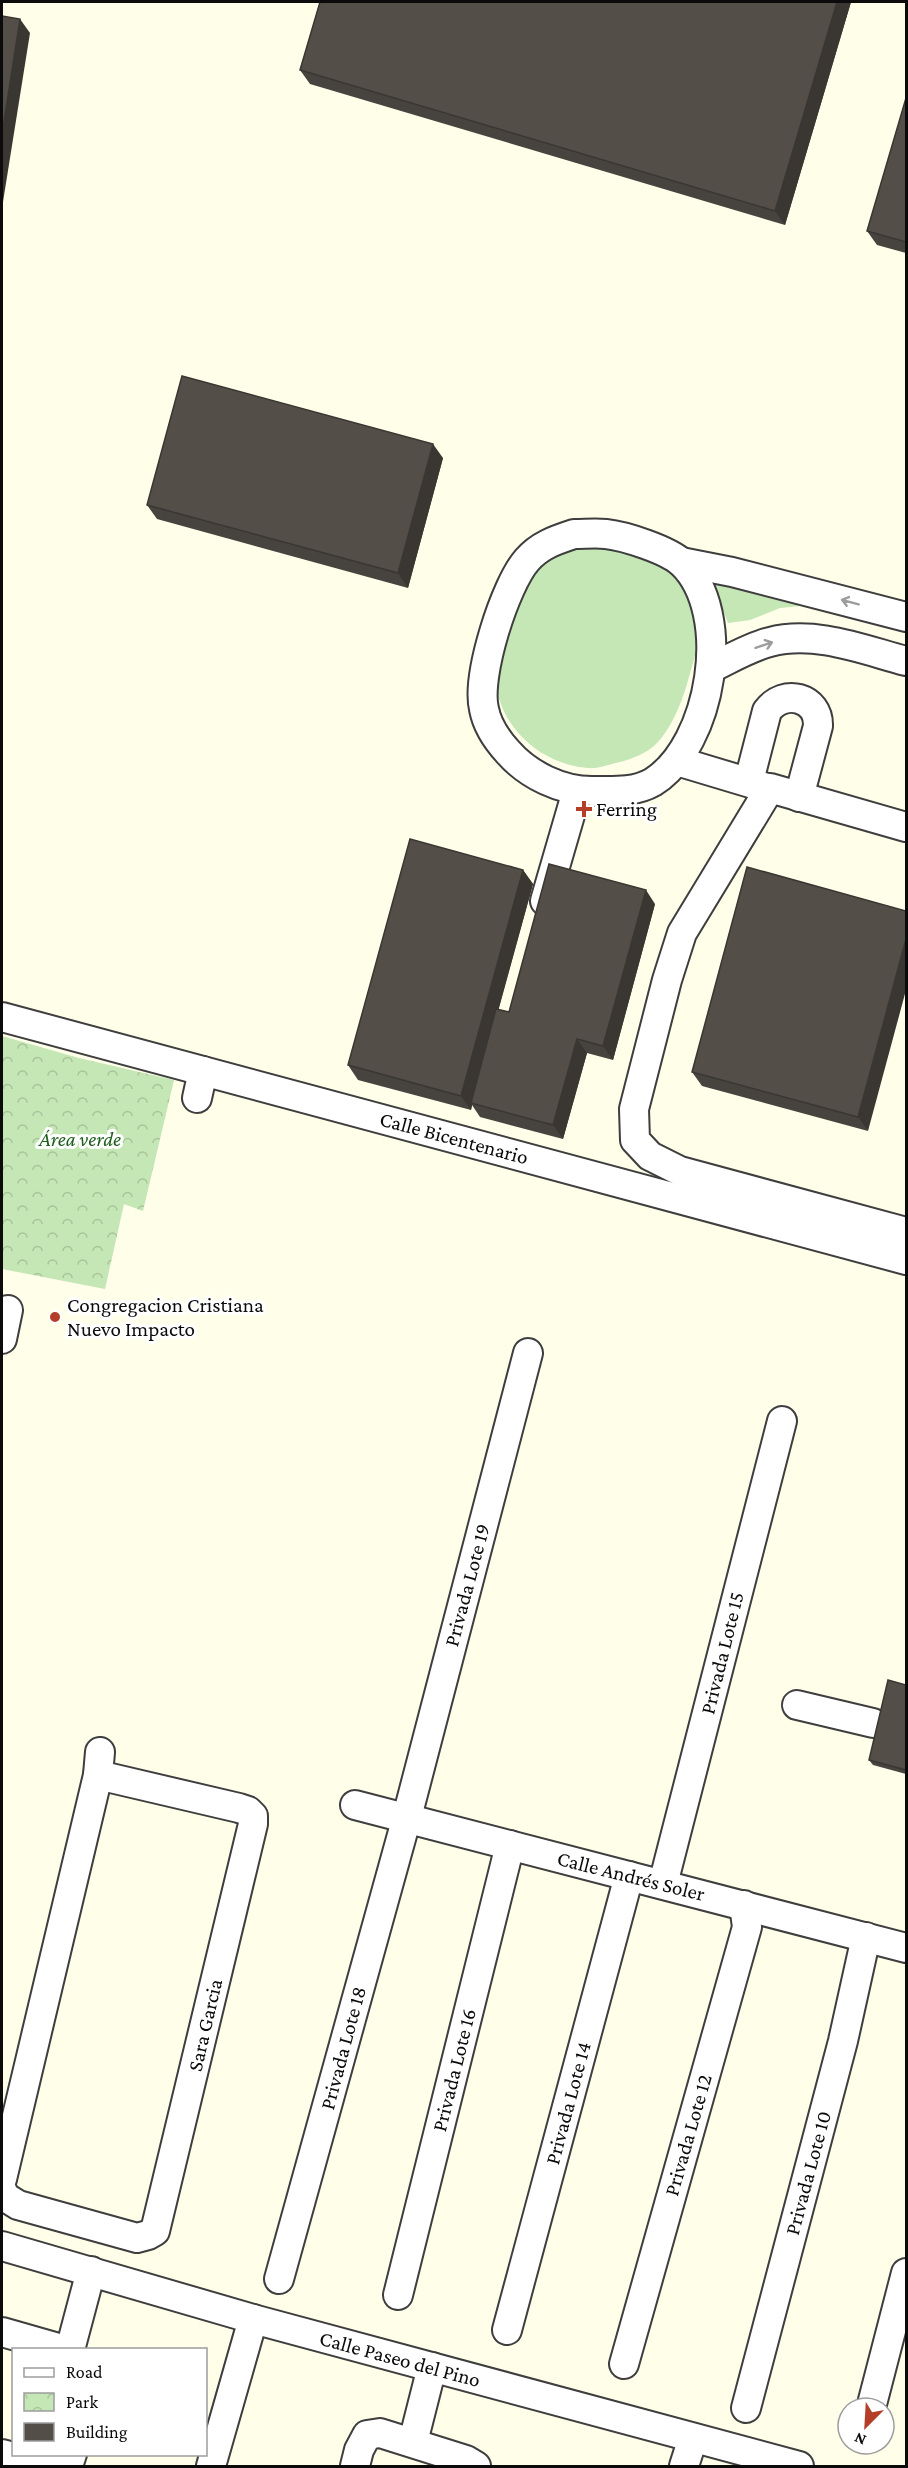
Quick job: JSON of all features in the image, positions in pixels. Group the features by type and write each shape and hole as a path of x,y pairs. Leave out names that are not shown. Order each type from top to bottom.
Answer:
{"street":[{"path":"681,562 701,590 713,636 711,668 703,704 690,740 677,761 653,782 627,791 577,791 540,777 520,766 497,740 484,710 482,682 507,595 527,560 549,542 574,534 607,534 657,549 681,562 732,572 906,617"},
{"path":"711,668 741,653 771,642 800,638 840,644 906,661"},
{"path":"799,797 819,715 812,705 796,699 782,698 772,704 767,711 759,785 682,933 667,980 634,1109 635,1140 650,1156 680,1171 906,1232"},
{"path":"677,761 906,827"},
{"path":"537,925 577,791"},
{"name":"Calle Bicentenario","path":"2,1017 200,1084 906,1260"},
{"path":"2,1339 8,1310"},
{"name":"Privada Lote 19","path":"407,1817 528,1353"},
{"name":"Privada Lote 15","path":"663,1884 782,1421"},
{"path":"797,1705 873,1723"},
{"name":"Sara Garcia","path":"2,2179 99,1763 248,1811 253,1816 154,2231 137,2238 18,2205 5,2197 2,2190"},
{"name":"Calle Andrés Soler","path":"355,1805 906,1948"},
{"name":"Privada Lote 18","path":"279,2279 407,1817"},
{"name":"Privada Lote 16","path":"398,2295 510,1845"},
{"name":"Privada Lote 14","path":"507,2330 629,1876"},
{"name":"Privada Lote 12","path":"624,2364 747,1927 744,1905"},
{"name":"Privada Lote 10","path":"746,2408 843,2041 866,1937"},
{"name":"Calle Paseo del Pino","path":"2,2246 253,2319 799,2466"},
{"path":"70,2348 91,2271"},
{"path":"874,2396 906,2273"},
{"path":"211,2466 253,2319"},
{"path":"2,2332 61,2348"},
{"path":"413,2442 432,2367"},
{"path":"355,2466 359,2450 367,2435 380,2433 466,2460 476,2466"},
{"path":"684,2466 693,2438"},
{"path":"2,2454 47,2466"}],"green space":[{"path":"594,538 681,574 695,613 698,640 685,692 675,716 656,744 625,761 588,768 569,765 551,758 534,748 520,735 509,720 501,703 496,684 496,664 508,624 538,559"},
{"path":"708,573 820,604 780,608 750,620 728,623"},
{"name":"Área verde","path":"2,1036 79,1058 174,1080 143,1211 124,1204 105,1289 2,1269"}],"building":[{"path":"320,2 837,2 775,211 300,70"},
{"path":"2,16 20,19 2,134"},
{"path":"906,98 906,242 867,231"},
{"path":"182,376 433,444 398,573 147,505"},
{"path":"410,839 523,870 461,1096 348,1065"},
{"path":"549,864 646,890 603,1046 577,1039 553,1125 471,1103 496,1009 509,1012"},
{"path":"747,867 906,911 906,939 858,1117 692,1072"},
{"path":"888,1680 906,1685 906,1770 869,1760"}],"place":[{"name":"Ferring","path":"584,809"},
{"name":"Congregacion Cristiana Nuevo Impacto","path":"55,1317"}]}
